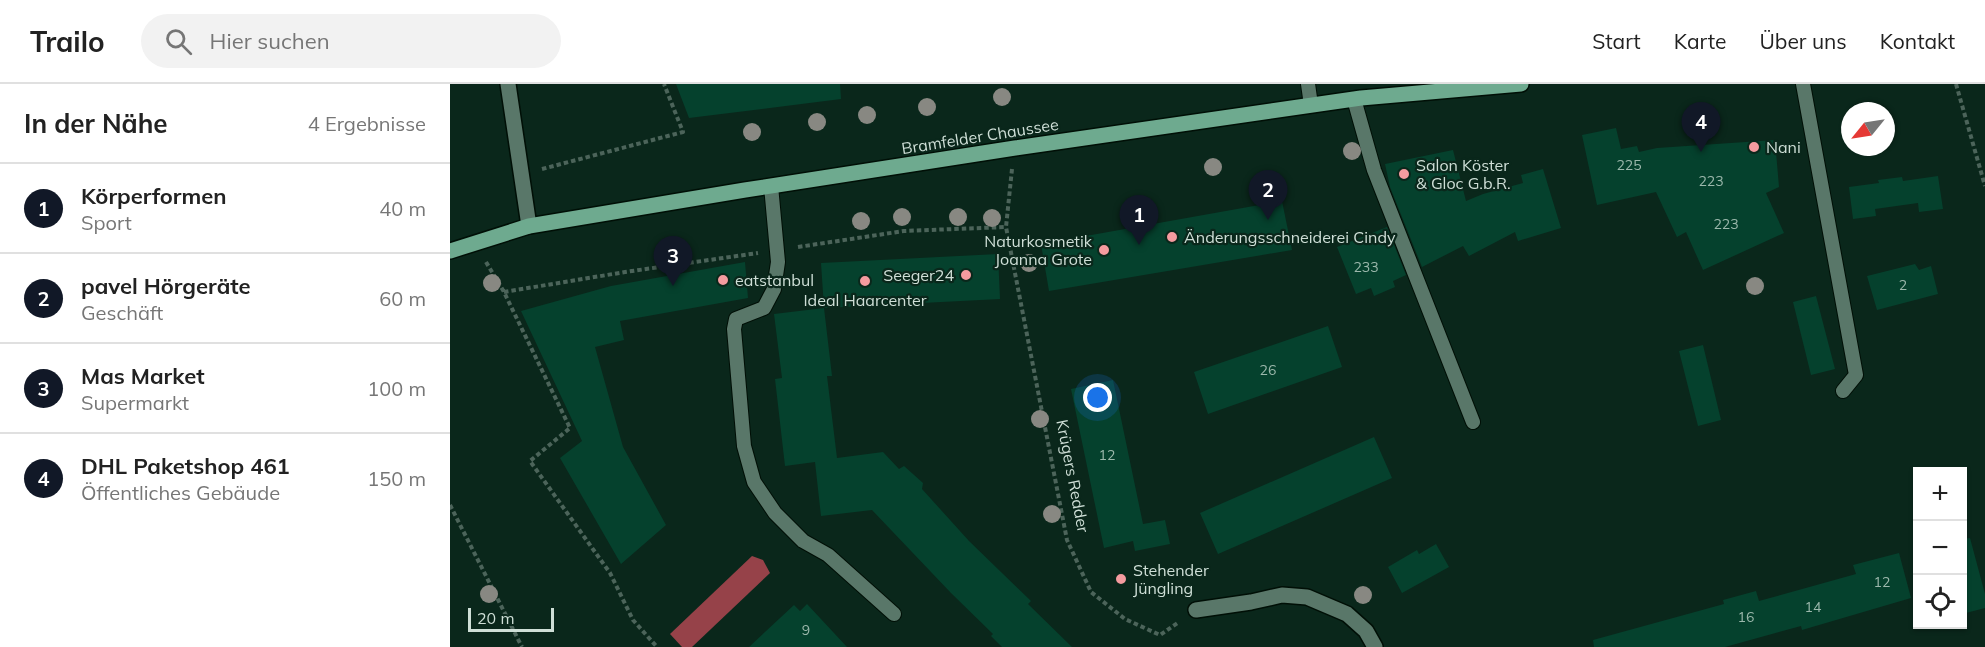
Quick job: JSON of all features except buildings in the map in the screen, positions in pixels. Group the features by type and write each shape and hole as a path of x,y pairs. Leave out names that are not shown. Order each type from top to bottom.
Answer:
{"main road":[{"name":"Bramfelder Chaussee","path":"450,251 529,226 771,186 1354,99 1521,84"}],"street":[{"path":"508,84 529,226"},
{"path":"1196,610 1282,595 1307,597 1347,614 1366,631 1375,647"}],"lane":[{"path":"1308,84 1311,105"},
{"path":"1803,84 1856,375 1843,391"},
{"path":"1354,99 1374,170 1473,422"},
{"path":"771,186 778,261 774,289 764,308 736,319 734,329 744,446 754,482 775,513 803,541 828,555 894,614"}],"path":[{"path":"521,175 683,132 664,84"},
{"path":"1956,84 1985,186"},
{"name":"Krügers Redder","path":"1015,148 1006,227 1067,540 1091,592 1125,619 1160,635 1196,610"},
{"path":"475,243 504,292 570,428 530,461 610,573 633,620 657,647"},
{"path":"450,505 522,647"}],"shaded area":[{"path":"752,556 763,560 770,573 692,647 682,647 670,634"}],"place":[{"name":"Nani","path":"1754,147"},
{"name":"DHL Paketshop 461","path":"1701,152"},
{"name":"Salon Köster & Gloc G.b.R.","path":"1404,174"},
{"name":"pavel Hörgeräte","path":"1268,220"},
{"name":"Änderungsschneiderei Cindy","path":"1172,237"},
{"name":"Körperformen","path":"1139,245"},
{"name":"Naturkosmetik Joanna Grote","path":"1104,250"},
{"name":"Seeger24","path":"966,275"},
{"name":"eatstanbul","path":"723,280"},
{"name":"Ideal Haarcenter","path":"865,281"},
{"name":"Mas Market","path":"673,286"},
{"name":"Stehender Jüngling","path":"1121,579"}]}
